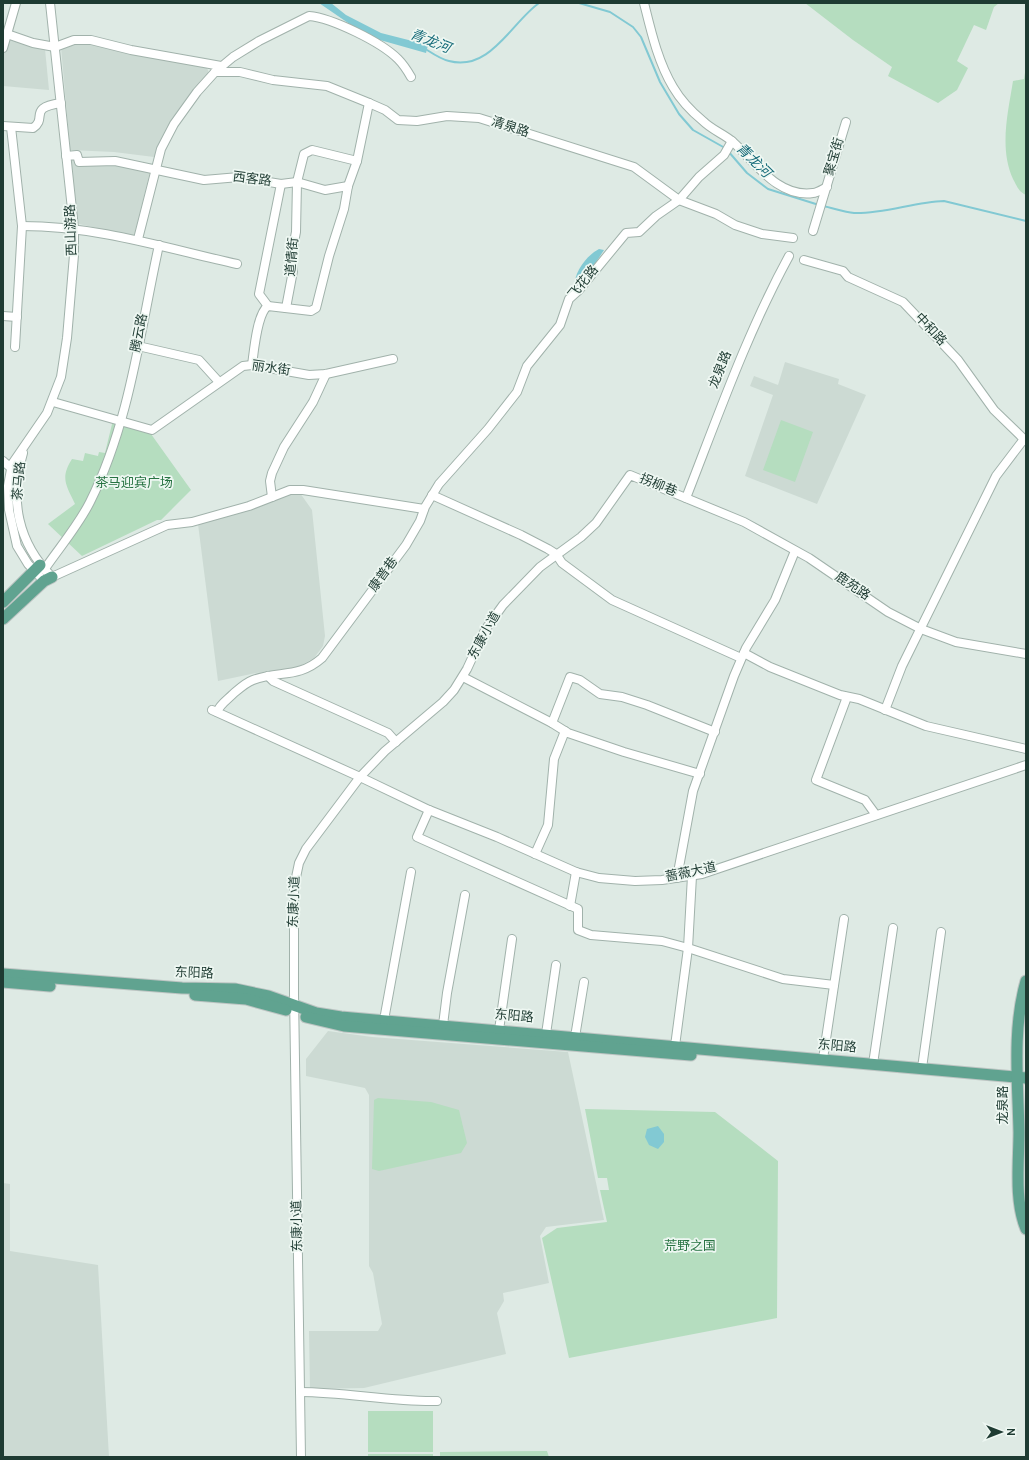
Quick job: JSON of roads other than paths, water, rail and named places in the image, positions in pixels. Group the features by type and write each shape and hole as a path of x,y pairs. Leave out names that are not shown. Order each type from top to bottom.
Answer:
{"main road":[{"path":"3,602 43,573"},
{"path":"3,619 43,573"},
{"name":"东阳路","path":"3,974 182,988 235,989 268,996 322,1022 344,1026 1022,1081"},
{"name":"龙泉路","path":"1026,981 1019,1023 1022,1081 1020,1205 1026,1229"},
{"name":"东阳路","path":"3,982 234,997 329,1015 922,1068 1022,1081"}],"street":[{"path":"3,48 16,3"},
{"name":"西山游路","path":"24,449 53,402 61,377 67,338 74,255 74,228 50,3"},
{"path":"644,3 663,66 674,88 703,122 731,144 763,173 782,186 796,191 813,193 826,190"},
{"path":"138,239 163,144 174,124 197,92 218,69 248,48 309,16 331,21 384,48 398,58 411,77"},
{"path":"7,34 33,43 55,47"},
{"name":"清泉路","path":"55,47 74,40 91,40 273,80 327,86 369,103 398,120 417,121 447,116 479,118 634,167 679,200 716,214 735,225 762,234 793,238"},
{"path":"15,347 22,226 7,127 33,128 38,124 40,110 44,106 61,103"},
{"path":"281,184 259,294 268,306 311,311 316,308 329,256 344,209 348,186 357,161 369,103"},
{"name":"聚宝街","path":"813,231 846,122"},
{"name":"飞花路","path":"517,392 527,366 560,325 569,300 626,233 639,232 656,216 679,200 699,177 724,155 731,144"},
{"name":"道情街","path":"286,308 293,271 291,258 296,232 298,182 303,157 308,151 312,150 335,154 357,161"},
{"name":"西客路","path":"66,156 77,156 79,162 115,161 156,168 204,180 239,177 281,184 298,182 325,190 348,186"},
{"path":"22,226 74,228 138,239 237,264"},
{"name":"腾云路","path":"43,573 89,503 111,454 121,421 159,245"},
{"name":"龙泉路","path":"686,498 734,372 769,293 789,256"},
{"name":"中和路","path":"804,260 843,272 848,277 903,302 958,360 994,410 1025,440"},
{"path":"252,365 262,313 268,306"},
{"path":"3,316 17,317"},
{"path":"138,346 199,360 219,382"},
{"name":"丽水街","path":"121,421 152,430 243,366 252,365 309,375 326,374 393,359"},
{"path":"272,497 270,481 272,473 326,374"},
{"name":"康普巷","path":"214,711 246,683 268,676 300,672 314,665 322,658 406,545 420,521 424,509 432,495 488,430 517,392"},
{"path":"53,402 121,421"},
{"path":"884,710 902,666 996,476 1025,440"},
{"name":"茶马路","path":"24,449 12,464 11,468 8,497 12,530 23,558 43,573"},
{"name":"茶马路","path":"24,449 19,474 18,508 26,542 43,573"},
{"path":"3,461 11,468"},
{"name":"拐柳巷","path":"630,475 686,498"},
{"name":"东康小道","path":"301,1457 294,1009 294,887 297,869 306,849 360,777 396,742 443,702 463,677 485,630 497,612 529,578 556,554 581,537 596,524 630,475"},
{"path":"43,573 167,525 192,522 248,506 290,490 304,490 424,509"},
{"path":"432,495 521,535 556,554 562,563 612,600 742,656 847,696 859,699 926,726 1026,748"},
{"name":"鹿苑路","path":"686,498 744,522 795,551 888,612 921,629 956,642 1026,654"},
{"path":"677,878 693,791 714,732 742,656 775,600 795,551"},
{"path":"268,676 273,681 388,733 396,742"},
{"path":"463,677 552,722 565,731 624,752 700,774"},
{"path":"552,722 570,677 580,680 600,694 622,697 647,705 714,732"},
{"path":"847,696 816,780 865,800 876,815"},
{"name":"蔷薇大道","path":"214,711 429,810 576,872 599,878 624,880 692,876 1026,765"},
{"path":"535,854 548,825 554,759 565,731"},
{"path":"429,810 417,837 578,909 578,930 591,934 662,941 783,979 834,986"},
{"path":"384,1020 411,872"},
{"path":"570,906 576,872"},
{"path":"675,1046 688,948 692,876"},
{"path":"443,1025 464,895"},
{"path":"823,1059 844,919"},
{"path":"873,1064 893,928"},
{"path":"922,1068 941,932"},
{"path":"498,1030 512,939"},
{"path":"546,1034 556,965"},
{"path":"575,1037 584,982"},
{"path":"300,1392 323,1392 409,1401 437,1401"}],"water":[{"path":"319,3 331,3 346,15 381,33 428,45 426,53 380,40 354,27"},
{"path":"599,249 604,250 578,290 574,288 578,270 585,260"},
{"path":"658,1126 664,1134 664,1142 658,1149 649,1145 645,1137 647,1129"}],"waterway":[{"name":"青龙河","path":"424,48 449,61 464,62 477,59 499,43 529,11 539,3"},
{"name":"青龙河","path":"579,3 610,12 633,27 641,37 660,82 679,114 693,130 725,148"},
{"name":"青龙河","path":"728,151 747,173 768,189 819,205"},
{"name":"青龙河","path":"823,206 854,213 865,213 922,203 944,201 1026,221"}],"park label":[{"name":"茶马迎宾广场","path":"134,484"},
{"name":"荒野之国","path":"690,1247"}]}
